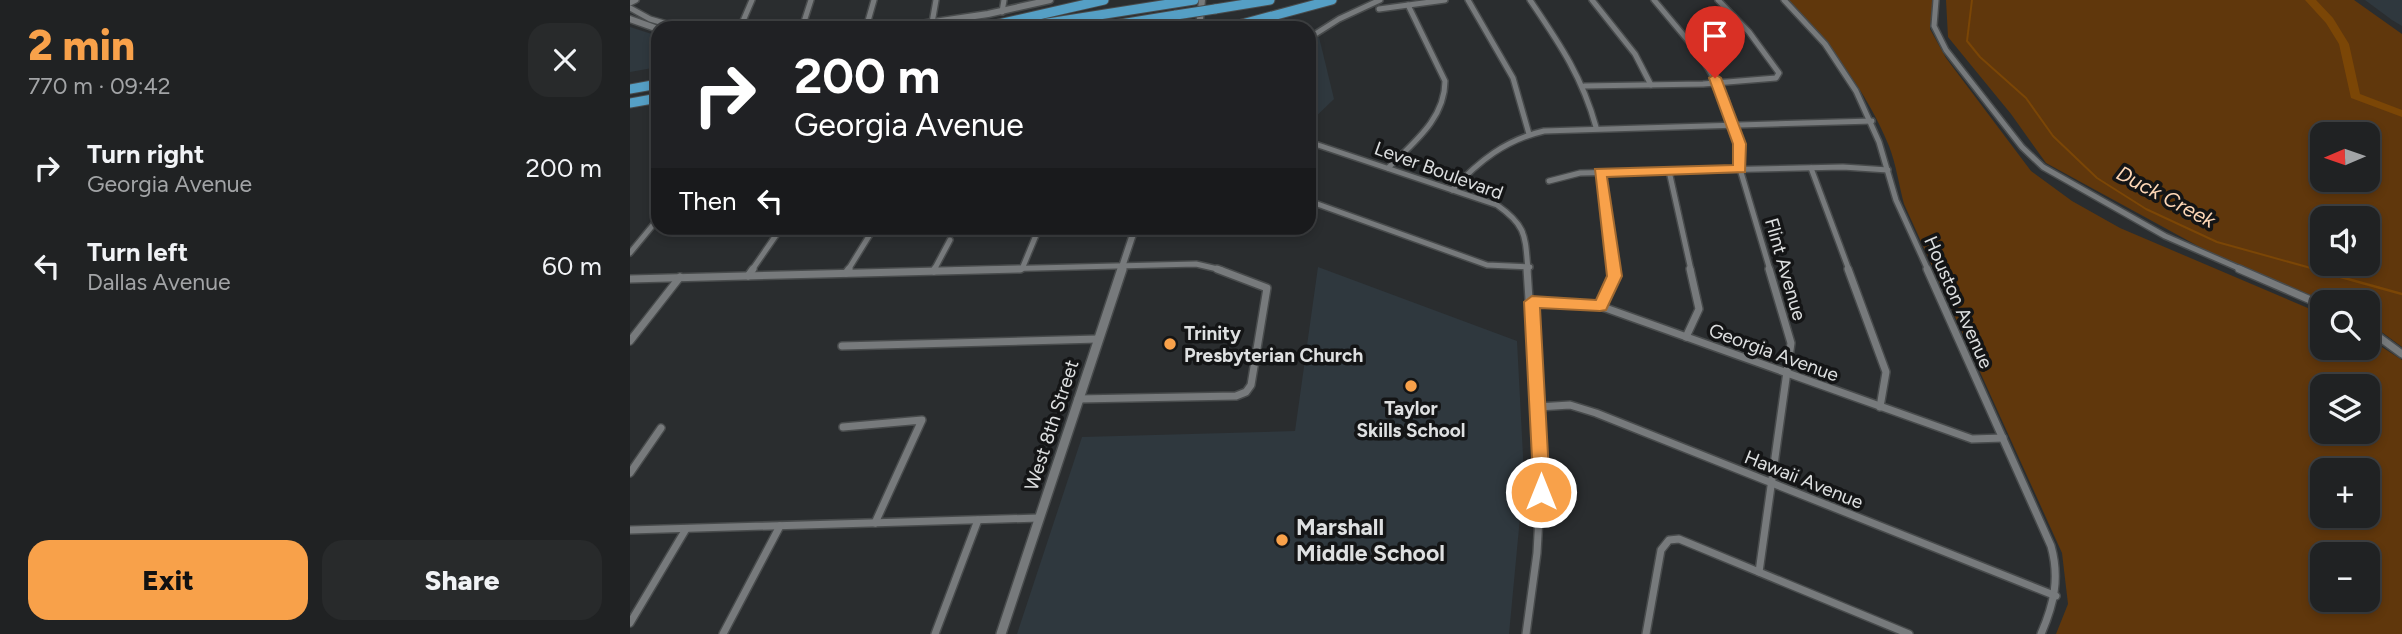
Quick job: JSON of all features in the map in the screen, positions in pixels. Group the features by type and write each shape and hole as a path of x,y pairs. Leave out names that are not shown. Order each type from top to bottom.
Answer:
{"highway":[{"path":"1012,21 1104,0"},
{"path":"1061,21 1194,0"},
{"path":"1139,21 1270,0"},
{"path":"1253,21 1332,0"},
{"path":"630,89 651,85"},
{"path":"630,103 651,100"}],"street":[{"path":"636,0 630,5 657,21"},
{"path":"743,21 752,0"},
{"path":"804,21 811,0"},
{"path":"868,21 874,0"},
{"path":"932,21 936,0"},
{"path":"1003,12 1004,0"},
{"path":"945,21 1003,12 1050,0"},
{"path":"1200,21 1202,0"},
{"path":"1316,34 1339,19 1380,0"},
{"path":"1379,9 1446,0"},
{"path":"1468,0 1513,78 1529,134"},
{"path":"1530,0 1574,65 1584,86 1596,127"},
{"path":"1592,0 1635,54 1651,85"},
{"name":"Flint Avenue","path":"1654,0 1693,43 1718,83 1740,148 1740,169 1791,343 1759,572"},
{"path":"1584,86 1718,83 1778,76 1762,47 1718,0"},
{"name":"Houston Avenue","path":"1784,0 1835,57 1872,121 1882,143 1896,200 2054,556 2056,596 2041,634"},
{"path":"1937,0 1934,26 1946,50 2022,147 2046,170 2165,236 2310,300"},
{"path":"1388,168 1435,117 1446,94 1445,81 1408,5"},
{"path":"630,19 651,26"},
{"path":"1452,190 1487,154 1529,134 1596,127 1872,121"},
{"name":"Lever Boulevard","path":"1316,144 1497,205 1515,218 1527,237 1538,407 1539,522 1526,634"},
{"path":"1811,168 1886,372 1880,407"},
{"path":"1549,181 1576,173 1600,172 1811,168 1888,170"},
{"path":"1669,171 1699,309 1686,337"},
{"path":"1600,172 1615,276 1600,306"},
{"path":"1316,204 1487,265 1530,267"},
{"path":"630,253 651,228"},
{"path":"748,276 776,235"},
{"path":"846,273 870,235"},
{"path":"1022,269 1037,235"},
{"name":"West 8th Street","path":"1001,634 1133,235"},
{"path":"934,271 950,240"},
{"path":"630,279 1207,266 1267,288 1251,385 1246,392 1236,396 1078,399"},
{"path":"630,341 680,277"},
{"name":"Georgia Avenue","path":"1532,302 1600,306 1972,439 2003,438"},
{"path":"2380,338 2402,354"},
{"path":"842,346 1098,339"},
{"name":"Hawaii Avenue","path":"1538,407 1575,406 2056,596"},
{"path":"843,428 862,423 922,420 875,523"},
{"path":"630,473 661,428"},
{"path":"630,530 1039,518"},
{"path":"935,634 978,520"},
{"path":"723,634 780,526"},
{"path":"630,623 686,529"},
{"path":"1646,634 1654,572 1661,550 1667,542 1683,540 1909,634"}],"shaded area":[{"path":"1786,0 1933,0 1930,29 1946,58 2031,171 2072,201 2120,228 2310,309 2310,360 2380,360 2380,346 2402,360 2402,634 2056,634 2068,604 2062,553 1904,204 1891,153 1880,125 1858,86 1831,50"},
{"path":"1946,0 2354,0 2402,34 2402,347 2380,331 2380,290 2310,290 2310,296 2207,251 2046,163 2011,114 1948,37"},
{"path":"2365,0 2402,0 2402,26 2392,20"},
{"path":"630,27 651,34 651,68 630,72"},
{"path":"1319,37 1334,99 1316,116 1316,39"},
{"name":"Marshall Middle School","path":"1318,267 1517,341 1524,475 1509,634 1017,634 1082,437 1295,431"}],"waterway":[{"name":"Duck Creek","path":"1972,0 1967,41 1980,57 2026,98 2053,136 2097,178 2146,209 2217,242 2310,268"},
{"path":"2310,0 2329,20 2344,44 2355,96 2402,114"},
{"name":"Duck Creek","path":"2337,276 2402,294"}],"place":[{"name":"Trinity Presbyterian Church","path":"1170,344"},
{"name":"Taylor Skills School","path":"1411,386"},
{"name":"Marshall Middle School","path":"1282,540"}],"route":[{"path":"1541,492 1532,302 1586,303 1600,306 1613,285 1615,276 1600,172 1740,169 1739,144 1715,78"}]}
